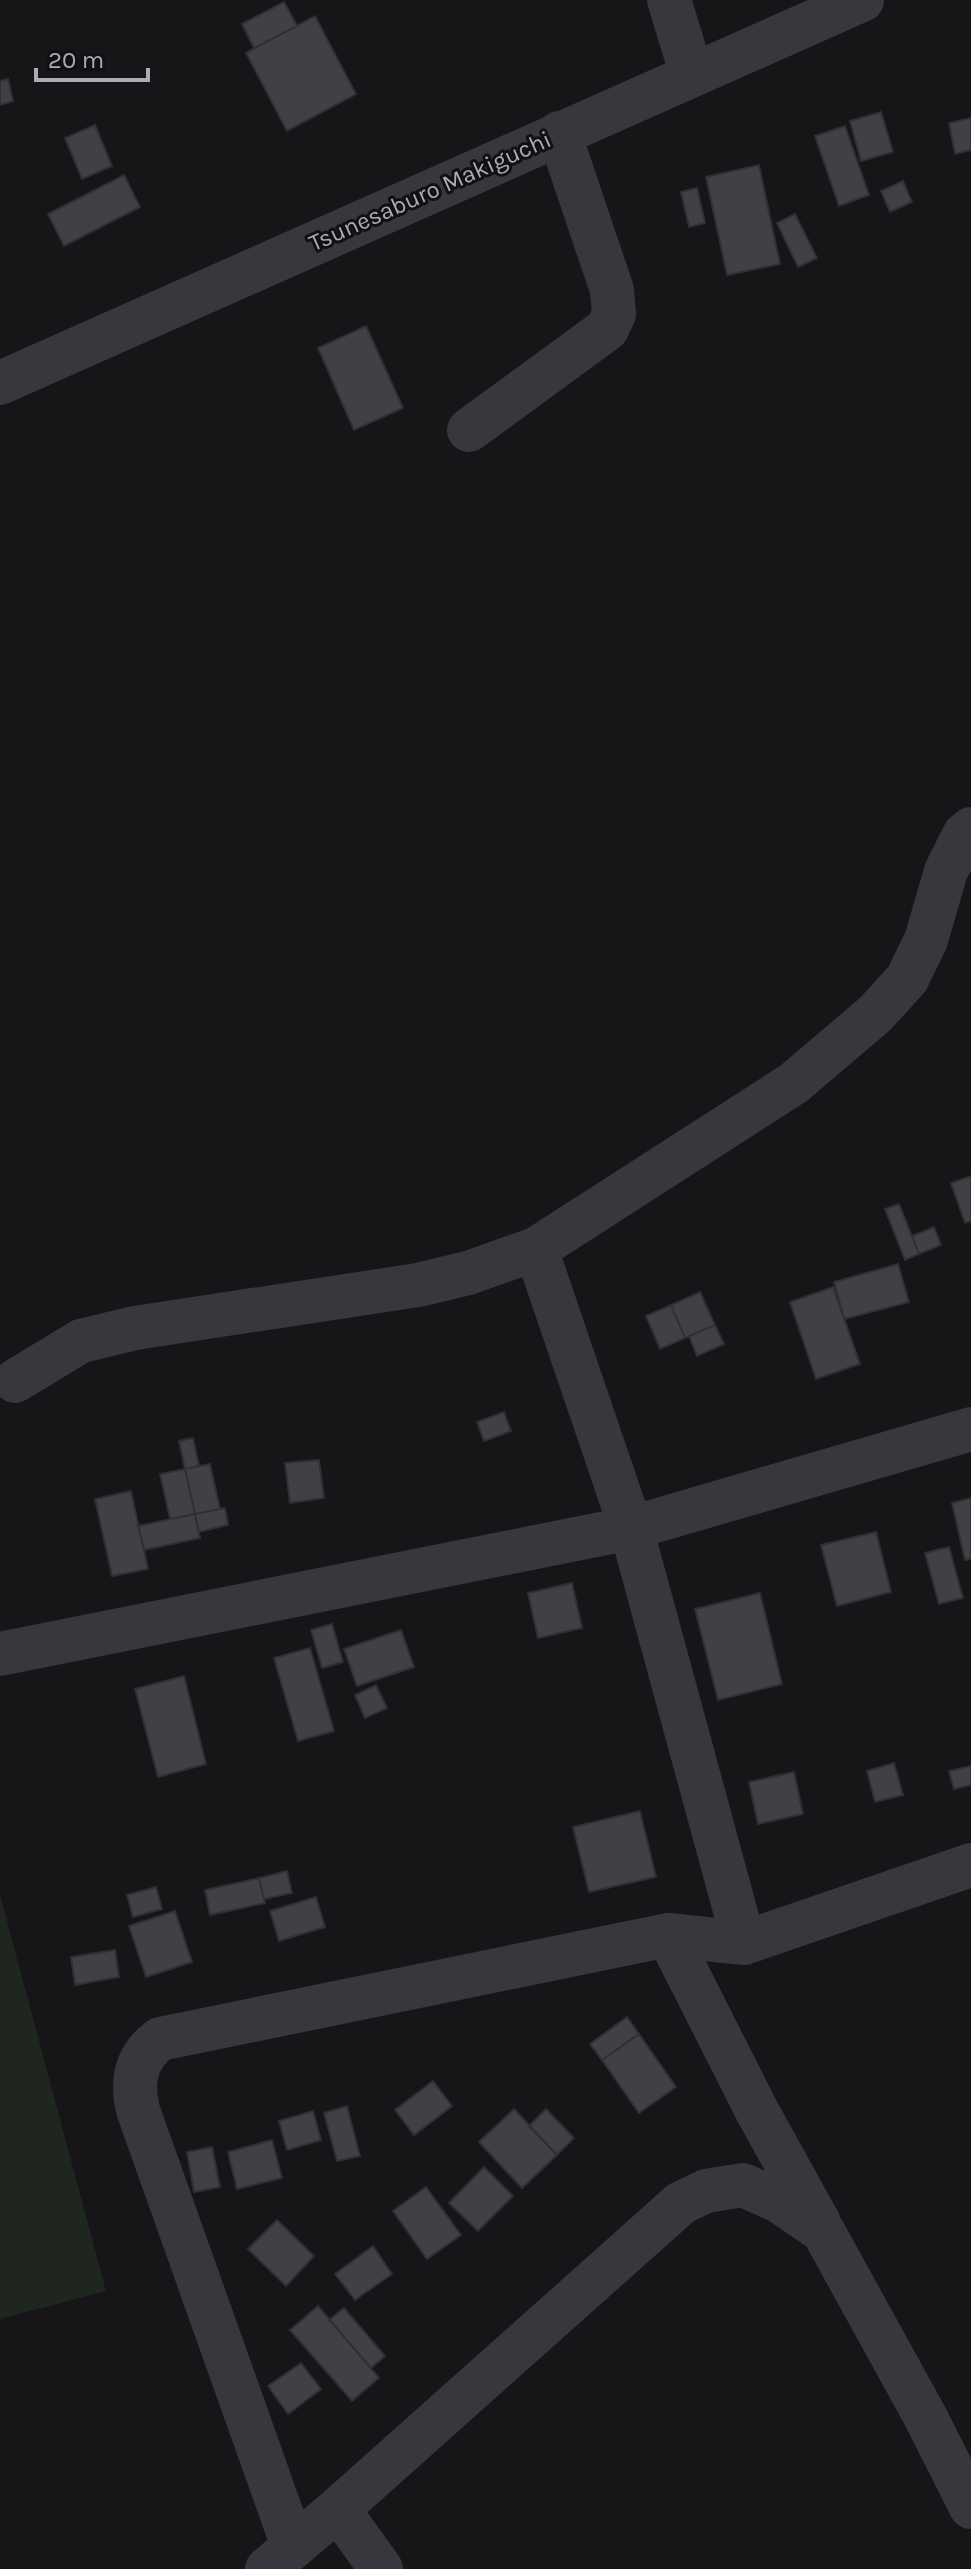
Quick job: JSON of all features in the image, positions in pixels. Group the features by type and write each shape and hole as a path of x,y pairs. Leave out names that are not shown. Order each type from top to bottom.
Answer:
{"street":[{"path":"669,0 692,75"},
{"name":"Tsunesaburo Makiguchi","path":"0,383 862,0"},
{"path":"469,430 607,329 614,314 612,290 559,133"},
{"path":"15,1381 81,1341 135,1328 418,1285 468,1273 536,1249 794,1083 875,1014 907,979 926,940 946,871 964,835 971,829"},
{"path":"536,1249 631,1528 744,1943"},
{"path":"0,1654 631,1528 971,1429"},
{"path":"823,2231 779,2201 743,2185 706,2191 681,2203 280,2558 133,2089 142,2056 160,2039 668,1935 744,1943 971,1865"},
{"path":"668,1935 757,2111 925,2416 971,2507"},
{"path":"338,2509 381,2569"}],"shaded area":[{"path":"0,1895 106,2291 0,2319"}],"building":[{"path":"284,2 297,26 254,48 242,24"},
{"path":"315,16 356,94 287,131 246,53"},
{"path":"8,79 13,101 0,105 0,81"},
{"path":"881,112 893,152 861,161 850,121"},
{"path":"971,118 971,150 955,154 949,123"},
{"path":"95,125 112,166 82,179 65,138"},
{"path":"845,126 869,195 839,206 815,136"},
{"path":"759,165 780,264 727,275 706,177"},
{"path":"124,175 140,207 64,246 48,214"},
{"path":"903,181 912,202 890,212 881,191"},
{"path":"697,188 705,223 689,227 681,192"},
{"path":"795,214 817,258 798,267 777,223"},
{"path":"366,326 403,408 354,430 318,348"},
{"path":"971,1176 971,1221 965,1223 951,1183"},
{"path":"899,1204 919,1254 905,1260 885,1209"},
{"path":"934,1227 941,1245 919,1254 912,1236"},
{"path":"898,1264 909,1302 844,1319 834,1282"},
{"path":"833,1287 860,1364 816,1379 790,1302"},
{"path":"700,1292 715,1325 685,1338 671,1305"},
{"path":"671,1305 685,1338 660,1349 646,1316"},
{"path":"715,1325 724,1344 697,1356 689,1336"},
{"path":"504,1412 511,1431 484,1441 477,1422"},
{"path":"193,1438 199,1466 185,1469 179,1441"},
{"path":"319,1460 324,1498 290,1503 285,1463"},
{"path":"210,1464 220,1509 195,1514 185,1469"},
{"path":"185,1469 195,1514 170,1519 160,1474"},
{"path":"131,1491 148,1569 112,1576 95,1499"},
{"path":"971,1498 971,1559 965,1560 952,1503"},
{"path":"225,1508 228,1525 199,1532 195,1514"},
{"path":"195,1514 200,1538 144,1550 138,1526"},
{"path":"876,1532 891,1592 837,1606 821,1545"},
{"path":"949,1547 963,1598 939,1604 925,1553"},
{"path":"572,1583 582,1628 538,1638 528,1593"},
{"path":"760,1593 782,1684 718,1700 695,1609"},
{"path":"332,1624 343,1662 322,1668 311,1630"},
{"path":"401,1630 414,1667 357,1686 344,1649"},
{"path":"310,1648 334,1731 298,1741 274,1658"},
{"path":"184,1676 206,1764 158,1777 135,1689"},
{"path":"376,1685 387,1708 365,1718 355,1695"},
{"path":"894,1763 903,1795 875,1802 867,1771"},
{"path":"971,1766 971,1785 954,1789 949,1771"},
{"path":"794,1772 803,1814 758,1824 749,1782"},
{"path":"640,1811 656,1877 589,1892 573,1827"},
{"path":"287,1871 292,1893 264,1899 259,1878"},
{"path":"259,1878 265,1903 210,1915 205,1890"},
{"path":"156,1887 162,1909 133,1917 127,1895"},
{"path":"316,1897 325,1927 279,1941 270,1911"},
{"path":"175,1911 192,1962 146,1977 129,1926"},
{"path":"115,1950 119,1977 75,1985 71,1957"},
{"path":"627,2017 639,2034 602,2060 590,2044"},
{"path":"639,2034 676,2087 639,2113 602,2060"},
{"path":"433,2081 452,2106 414,2135 395,2110"},
{"path":"347,2106 360,2156 337,2161 324,2113"},
{"path":"514,2109 557,2155 522,2188 479,2142"},
{"path":"546,2109 574,2138 557,2155 529,2126"},
{"path":"313,2111 321,2140 287,2150 279,2121"},
{"path":"272,2140 282,2178 237,2189 228,2152"},
{"path":"212,2147 220,2187 194,2192 187,2152"},
{"path":"484,2167 513,2196 478,2231 449,2203"},
{"path":"426,2187 461,2235 427,2259 393,2211"},
{"path":"277,2220 314,2256 286,2286 248,2249"},
{"path":"373,2246 392,2274 355,2300 335,2274"},
{"path":"318,2306 379,2378 352,2401 290,2330"},
{"path":"344,2308 385,2356 371,2368 329,2320"},
{"path":"301,2363 321,2389 288,2414 268,2386"}]}
